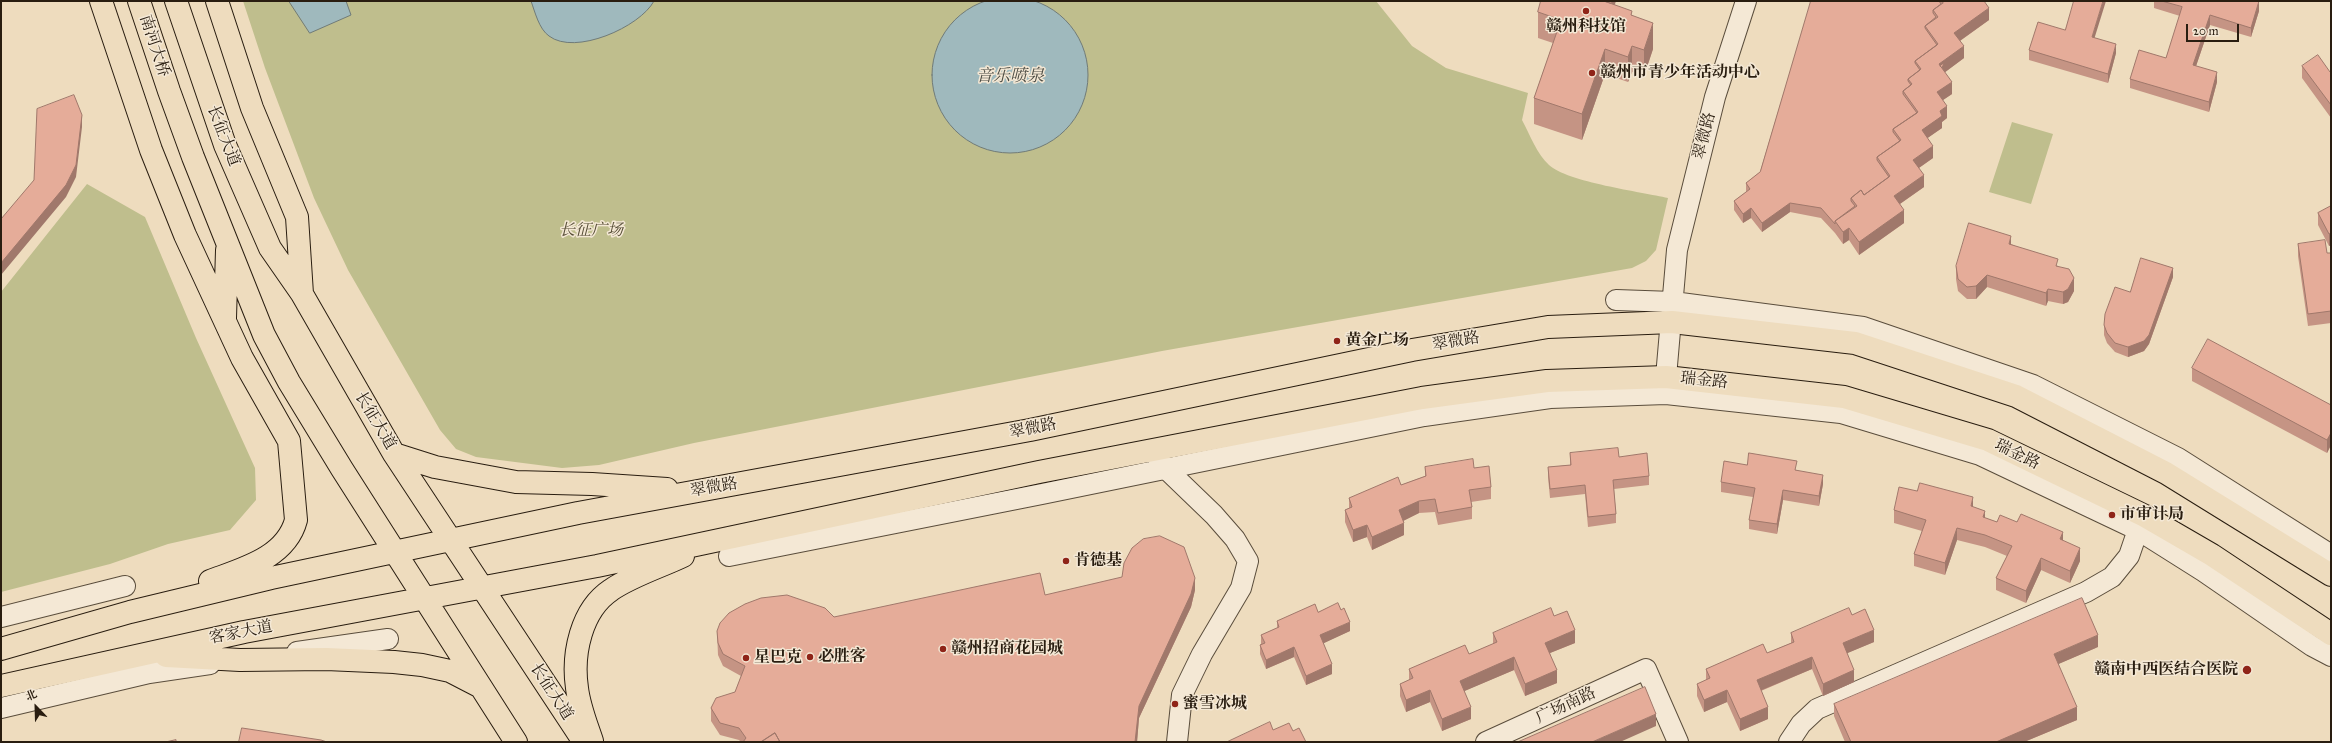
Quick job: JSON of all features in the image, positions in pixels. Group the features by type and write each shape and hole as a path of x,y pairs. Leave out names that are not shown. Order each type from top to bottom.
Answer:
{"main road":[{"path":"101,1 154,157 185,235 225,321 288,441 296,520 292,533 279,548 261,559 130,612"},
{"name":"南河大桥","path":"139,1 169,91 227,241"},
{"name":"长征大道","path":"176,1 225,145 256,221 270,248 302,294 394,454 584,742"},
{"path":"217,1 252,108 297,217 302,294"},
{"path":"225,321 227,241"},
{"path":"227,241 264,335 289,382 394,552 516,742"},
{"path":"1673,312 1856,342 2016,396 2166,473 2331,574"},
{"name":"翠微路","path":"394,552 578,512 702,491 1030,430 1412,350 1548,327 1673,312"},
{"path":"482,587 597,566 724,547 1148,450 1422,398 1547,380 1666,377"},
{"name":"瑞金路","path":"1666,377 1844,397 1988,440 2141,522 2212,555 2331,634"},
{"path":"255,380 307,412"},
{"path":"394,454 435,467 516,482 592,484 702,491"},
{"path":"592,742 580,703 575,674 583,629 593,606 611,590 724,547"},
{"path":"1,649 130,612 271,578 394,552"},
{"name":"客家大道","path":"1,686 135,655 482,587"},
{"path":"135,655 240,660 326,659 422,665 450,671 479,686"}],"street":[{"name":"翠微路","path":"1666,377 1673,312 1677,250 1715,97 1746,1"},
{"path":"1616,300 1673,312 1863,327 2033,385 2178,458 2331,555"},
{"path":"724,547 1165,469 1424,416 1550,398 1666,394 1841,413 1980,455 2141,522 2203,571 2312,646 2331,656"},
{"path":"1148,450 1165,469 1214,515 1235,539 1248,561 1242,588 1202,654 1182,695 1177,742"},
{"path":"1789,742 1801,724 1817,709 2086,592 2112,577 2129,556 2141,522"},
{"path":"1,617 125,586"},
{"path":"1,708 149,673 388,639"},
{"name":"广场南路","path":"1486,742 1646,669 1678,742"}],"green space":[{"name":"长征广场","path":"243,1 1376,1 1412,46 1446,68 1528,93 1522,120 1537,150 1549,165 1558,171 1588,181 1668,198 1656,250 1646,261 1632,268 1162,351 694,443 599,465 562,468 476,457 456,449 440,430 348,270 314,198 265,68"},
{"path":"2012,122 2053,134 2031,204 1989,192"},
{"path":"87,184 145,217 196,338 255,468 256,500 230,530 168,544 110,564 1,592 1,292"}],"water":[{"name":"音乐喷泉","path":"1010,-3 1040,3 1053,10 1065,20 1075,32 1082,45 1088,75 1082,105 1075,118 1065,130 1053,140 1040,147 1010,153 980,147 967,140 955,130 945,118 938,105 932,75 938,45 945,32 955,20 967,10 980,3"},
{"path":"289,1 346,1 351,15 310,33"},
{"path":"531,1 654,1 647,11 621,29 590,41 574,43 560,41 549,36 538,20"}],"building":[{"path":"1541,1 1604,1 1632,11 1631,15 1653,23 1644,50 1632,46 1628,57 1605,49 1582,114 1534,98 1561,20 1538,12"},
{"path":"1811,1 1939,1 1941,4 1933,10 1936,17 1925,26 1937,45 1915,61 1920,70 1908,79 1911,85 1903,91 1903,94 1917,113 1893,129 1893,132 1900,141 1877,157 1877,160 1889,177 1864,195 1861,190 1851,198 1851,201 1855,206 1835,221 1835,224 1821,208 1790,203 1762,223 1751,208 1743,214 1734,201 1750,189 1746,183 1760,172"},
{"path":"1941,1 1984,1 1989,8 1954,33 1964,46 1939,64 1952,82 1937,92 1947,106 1940,111 1942,116 1922,130 1933,146 1913,160 1924,175 1894,196 1904,210 1859,242 1849,228 1843,232 1835,221 1857,206 1851,198 1861,190 1864,195 1890,176 1877,157 1901,140 1893,129 1918,112 1903,91 1912,84 1908,79 1921,69 1915,61 1938,44 1925,26 1938,17 1933,10 1943,3"},
{"path":"2074,1 2103,1 2092,37 2116,44 2108,74 2029,50 2038,22 2065,30"},
{"path":"2162,1 2259,1 2251,28 2210,15 2193,65 2217,72 2209,102 2130,79 2139,50 2166,58 2182,7"},
{"path":"2318,55 2330,72 2331,71 2331,105 2302,66"},
{"path":"74,95 82,115 76,165 66,185 1,263 1,219 34,180 37,109"},
{"path":"2331,206 2331,233 2329,234 2318,213"},
{"path":"1969,223 2011,236 2009,244 2058,259 2056,266 2069,269 2074,278 2068,289 2063,292 2048,289 2046,293 1987,275 1976,286 1967,287 1958,279 1956,266"},
{"path":"2325,240 2327,253 2331,253 2331,311 2308,314 2298,244"},
{"path":"2141,258 2173,268 2149,335 2144,341 2128,347 2115,343 2107,333 2104,325 2105,314 2115,287 2130,292"},
{"path":"2208,339 2331,405 2331,433 2327,440 2192,368"},
{"path":"1618,448 1619,457 1647,453 1649,476 1613,480 1616,514 1588,517 1585,485 1550,489 1548,467 1571,465 1570,453"},
{"path":"1749,453 1797,461 1795,470 1823,475 1819,496 1783,490 1777,524 1749,520 1755,488 1721,482 1724,461 1747,465"},
{"path":"1473,459 1474,468 1489,466 1491,487 1469,490 1472,507 1438,513 1435,499 1419,501 1399,510 1404,523 1372,537 1367,525 1353,530 1345,510 1352,507 1349,498 1398,477 1401,485 1426,476 1425,467"},
{"path":"1920,483 1973,497 1971,506 1985,511 1983,517 1997,522 2000,515 2017,522 2021,514 2063,532 2060,539 2080,548 2070,571 2041,558 2026,591 1996,578 2012,546 1985,535 1957,528 1945,563 1914,554 1926,520 1894,510 1899,487 1917,491"},
{"name":"赣州招商花园城","path":"1160,536 1184,547 1195,578 1191,594 1139,706 1135,742 780,742 775,733 761,742 743,742 746,738 739,728 720,723 711,708 716,698 735,692 745,666 723,654 718,643 717,631 720,623 729,613 745,604 761,598 787,595 825,608 834,617 1040,573 1045,595 1122,577 1124,563 1132,548 1143,539"},
{"path":"2082,598 2098,635 2054,654 2077,707 1996,742 1851,742 1834,704"},
{"path":"1338,603 1341,610 1344,608 1350,622 1320,635 1332,664 1306,676 1294,647 1266,660 1260,645 1265,643 1261,635 1279,627 1277,621 1315,604 1318,612"},
{"path":"1551,608 1554,616 1567,611 1575,630 1545,643 1557,670 1525,684 1514,657 1460,681 1471,707 1442,719 1430,690 1406,700 1400,684 1413,678 1409,669 1465,645 1469,654 1497,642 1493,633"},
{"path":"1849,608 1852,615 1865,609 1874,630 1843,643 1854,670 1823,684 1812,657 1757,680 1768,707 1740,719 1727,690 1704,700 1697,684 1710,678 1706,669 1763,644 1767,653 1794,642 1791,633"},
{"path":"1645,687 1656,714 1592,742 1518,742"},
{"path":"1270,722 1273,730 1289,723 1293,731 1299,728 1306,742 1227,742"},
{"path":"242,728 321,740 327,742 239,742"},
{"path":"775,733 780,742 761,742"}],"place":[{"name":"赣州科技馆","path":"1586,11"},
{"name":"赣州市青少年活动中心","path":"1592,73"},
{"name":"黄金广场","path":"1337,341"},
{"name":"市审计局","path":"2112,515"},
{"name":"肯德基","path":"1066,561"},
{"name":"赣州招商花园城","path":"943,649"},
{"name":"必胜客","path":"810,657"},
{"name":"星巴克","path":"746,658"},
{"name":"赣南中西医结合医院","path":"2247,670"},
{"name":"蜜雪冰城","path":"1175,704"}]}
